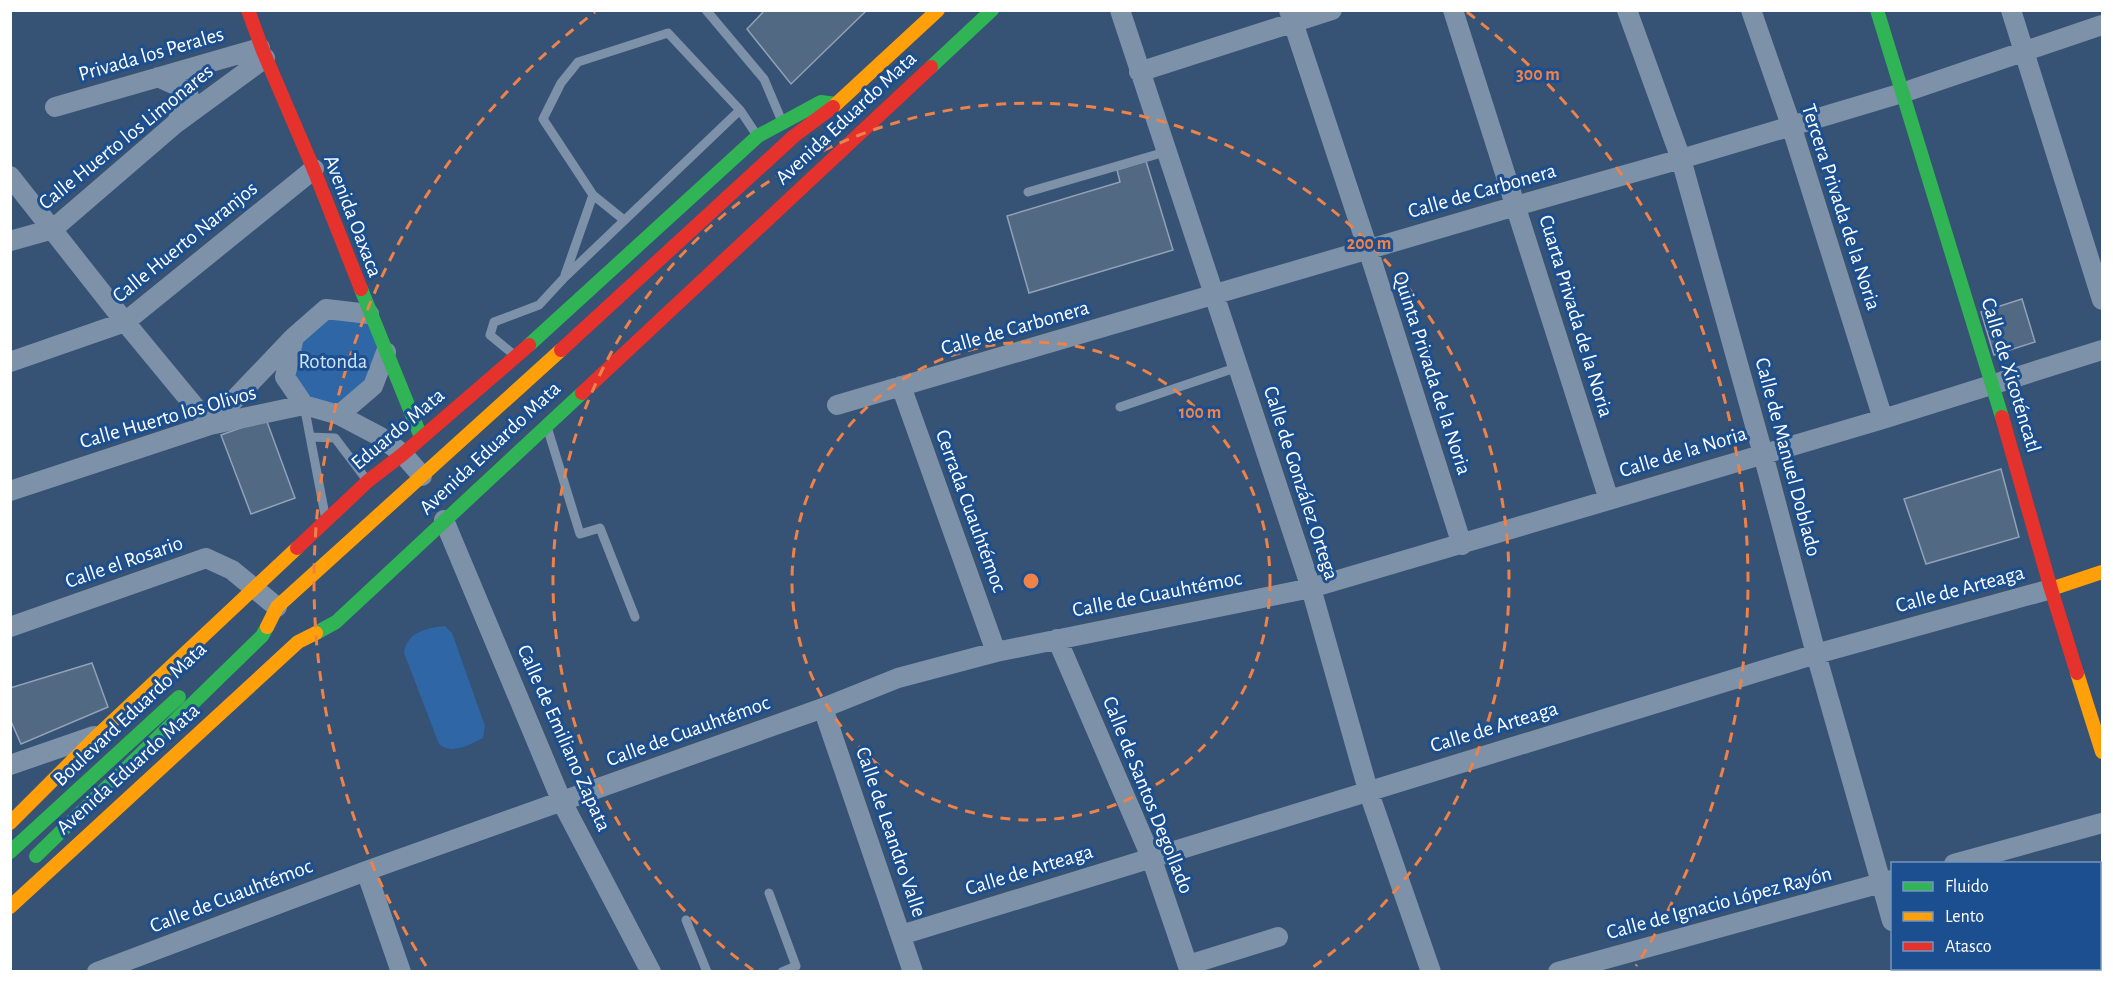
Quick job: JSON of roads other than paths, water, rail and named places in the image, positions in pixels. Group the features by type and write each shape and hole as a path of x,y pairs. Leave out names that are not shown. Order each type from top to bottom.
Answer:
{"main road":[{"name":"Avenida Oaxaca","path":"248,10 263,53 314,169 369,315 421,437"},
{"name":"Avenida Eduardo Mata","path":"10,907 298,642 336,622 992,10"},
{"name":"Calle de Xicoténcatl","path":"1877,10 1993,385 2051,589 2103,752"},
{"name":"Avenida Eduardo Mata","path":"26,866 262,636 277,607 794,136 837,104 932,13"},
{"name":"Eduardo Mata","path":"10,823 99,734 368,481 516,357 758,135 821,102 837,104"},
{"path":"741,245 753,221 801,179 811,166 807,152 794,136"},
{"name":"Calle de Arteaga","path":"2051,589 2103,572"},
{"name":"Boulevard Eduardo Mata","path":"10,852 277,607"},
{"path":"10,923 336,622"}],"street":[{"name":"Calle de González Ortega","path":"1120,10 1165,152 1311,588 1368,790 1431,972"},
{"path":"1139,72 1290,17 1332,10"},
{"name":"Cuarta Privada de la Noria","path":"1453,10 1609,500"},
{"name":"Calle de Manuel Doblado","path":"1627,10 1681,159 1816,654 1887,882 1891,908"},
{"name":"Tercera Privada de la Noria","path":"1751,10 1791,125 1883,419"},
{"path":"2011,10 2103,300"},
{"name":"Quinta Privada de la Noria","path":"1290,17 1368,249 1462,544"},
{"name":"Calle de Carbonera","path":"837,405 1902,93 2103,25"},
{"name":"Privada los Perales","path":"55,107 158,77 263,53"},
{"name":"Calle Huerto los Limonares","path":"10,241 53,229 175,124 263,53"},
{"path":"158,77 186,90 190,100 175,124"},
{"name":"Calle Huerto Naranjos","path":"10,362 125,322 314,169"},
{"path":"10,176 210,425 294,338 326,309 369,315"},
{"path":"294,338 285,377 304,405"},
{"name":"Calle de la Noria","path":"1311,588 1883,419 2103,350"},
{"path":"339,415 373,387 386,352"},
{"name":"Cerrada Cuauhtémoc","path":"901,386 996,652"},
{"name":"Calle Huerto los Olivos","path":"10,491 210,425 304,405 339,415 379,436 403,454 422,476"},
{"name":"Calle de Emiliano Zapata","path":"444,520 562,802 651,972"},
{"name":"Calle el Rosario","path":"10,627 206,558 232,570 277,607"},
{"name":"Calle de Cuauhtémoc","path":"97,972 366,871 823,708 898,678 996,652 1311,588"},
{"name":"Calle de Arteaga","path":"901,935 1816,654 2051,589"},
{"name":"Calle de Santos Degollado","path":"1057,639 1151,857 1189,968"},
{"name":"Calle de Leandro Valle","path":"823,708 913,972"},
{"path":"10,765 99,734"},
{"path":"1961,862 2103,823"},
{"path":"366,871 401,972"},
{"name":"Calle de Ignacio López Rayón","path":"1558,972 1887,882"},
{"path":"1189,968 1278,937"}],"lane":[{"path":"706,10 764,79 782,122 794,136"},
{"path":"624,220 593,195 543,119 561,83 578,62 668,33 740,110 758,135"},
{"path":"516,357 490,335 494,322 539,305 564,278 740,110"},
{"path":"1028,192 1165,152"},
{"path":"564,278 593,195"},
{"path":"539,305 554,321"},
{"path":"1120,407 1238,367"},
{"path":"304,405 326,522"},
{"path":"546,425 580,534 600,528 635,617"},
{"path":"310,437 335,438 358,471 368,481"},
{"path":"769,893 796,966 782,972"},
{"path":"686,920 707,972"}],"park label":[{"name":"Rotonda","path":"333,361"}]}
